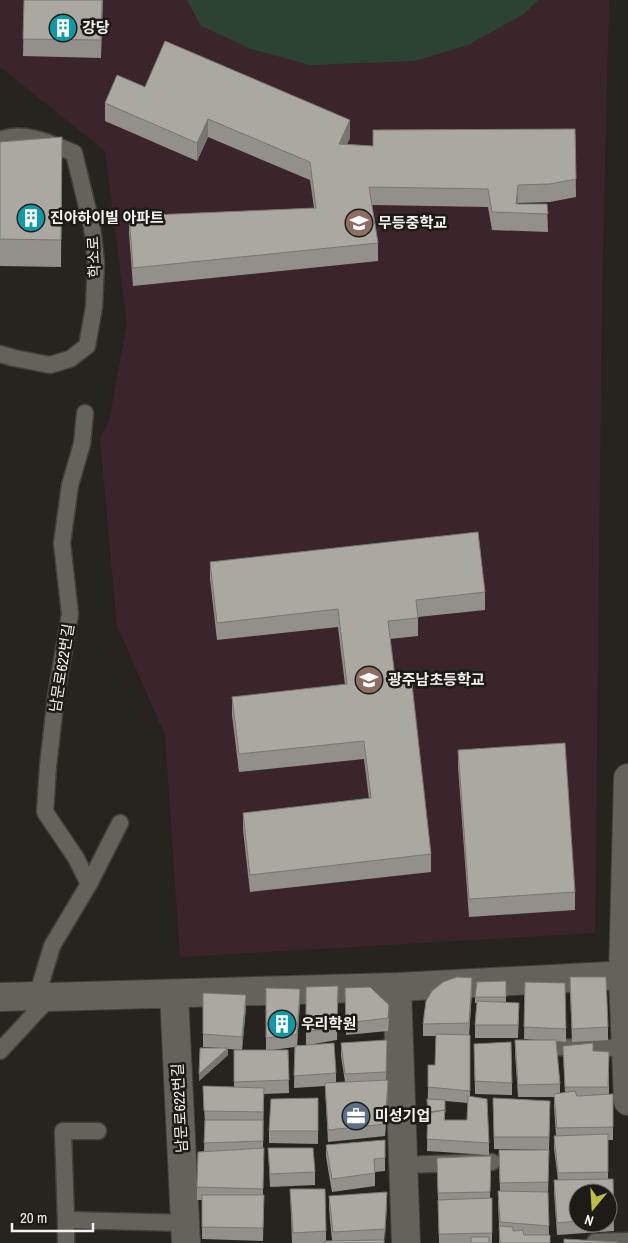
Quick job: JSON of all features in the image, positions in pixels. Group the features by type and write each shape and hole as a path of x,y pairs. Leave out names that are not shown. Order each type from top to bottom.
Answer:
{"street":[{"path":"628,778 626,975 628,1101"},
{"path":"0,997 397,987 626,975"},
{"path":"397,987 406,1243"},
{"name":"남문로622번길","path":"174,994 186,1233"}],"lane":[{"name":"학소로","path":"0,140 9,136 38,139 74,154 92,227 96,262 94,307 87,346 70,359 50,365 0,354"},
{"name":"남문로622번길","path":"85,412 82,444 70,485 62,544 70,614 56,696 45,812 76,858 89,884"},
{"path":"0,1051 44,996 52,946 89,884 120,823"},
{"path":"528,1047 626,1048"},
{"path":"66,1243 63,1131 98,1131"},
{"path":"403,1165 492,1162"},
{"name":"남문로622번길","path":"66,1220 186,1233"},
{"path":"579,1243 628,1241"}],"shaded area":[{"name":"광주남초등학교","path":"0,0 609,0 602,294 595,933 180,957 165,735 117,626 100,438 109,421 127,323 105,151 0,67"}],"green space":[{"path":"187,0 538,0 524,14 468,45 415,61 310,65 251,49 201,26"}],"building":[{"name":"강당","path":"24,0 102,0 101,40 23,39"},
{"path":"165,41 350,120 339,144 373,146 373,130 575,129 576,179 550,184 518,185 516,204 547,204 548,214 492,212 488,189 369,187 378,243 133,268 129,216 316,208 310,162 208,119 197,143 105,103 117,75 145,87"},
{"name":"진아하이빌 아파트","path":"62,137 61,240 0,239 0,142"},
{"path":"478,532 485,592 416,600 418,618 388,621 395,677 411,675 431,854 250,875 243,813 371,798 364,741 239,754 232,697 347,684 338,609 217,623 210,562"},
{"path":"565,743 575,892 469,899 458,750"},
{"path":"457,977 472,978 469,1023 423,1024 426,1001 432,991 443,982"},
{"path":"570,977 606,977 608,1027 572,1029"},
{"path":"506,981 506,997 475,997 477,982"},
{"path":"525,982 565,983 566,1029 524,1027"},
{"path":"338,986 337,1027 306,1032 306,987"},
{"path":"370,987 389,1005 388,1018 346,1023 345,988"},
{"name":"우리학원","path":"266,988 300,989 297,1034 266,1038"},
{"path":"203,993 246,995 242,1037 203,1034"},
{"path":"477,1001 519,1003 518,1025 475,1025"},
{"path":"436,1034 470,1035 470,1091 428,1087 428,1065 435,1065"},
{"path":"387,1040 386,1072 345,1074 341,1043"},
{"path":"515,1040 556,1040 560,1084 518,1085"},
{"path":"511,1042 512,1083 475,1081 474,1044"},
{"path":"334,1043 336,1073 294,1076 295,1046"},
{"path":"593,1043 593,1051 609,1052 608,1087 565,1087 563,1046"},
{"path":"200,1048 228,1048 199,1074"},
{"path":"234,1050 288,1050 289,1080 234,1082"},
{"name":"미성기업","path":"388,1080 385,1124 328,1130 325,1083"},
{"path":"203,1086 264,1088 263,1112 204,1111"},
{"path":"575,1091 577,1096 613,1094 613,1127 557,1128 554,1094"},
{"path":"468,1096 487,1099 489,1143 427,1139 428,1112 445,1110 444,1120 467,1120"},
{"path":"318,1098 318,1131 269,1131 271,1099"},
{"path":"493,1098 550,1101 549,1137 494,1137"},
{"path":"427,1099 445,1100 445,1110 428,1113"},
{"path":"205,1120 263,1120 263,1141 204,1143"},
{"path":"608,1134 608,1172 558,1173 554,1136"},
{"path":"385,1140 385,1158 374,1159 375,1173 332,1179 326,1145"},
{"path":"264,1148 263,1189 197,1187 198,1152"},
{"path":"268,1148 313,1148 315,1172 270,1174"},
{"path":"499,1150 549,1150 548,1182 500,1183"},
{"path":"491,1156 490,1192 438,1193 437,1158"},
{"path":"613,1179 613,1183 568,1183 568,1222 557,1223 554,1180"},
{"path":"290,1189 325,1189 326,1231 293,1233"},
{"path":"498,1191 548,1192 549,1226 500,1222"},
{"path":"387,1192 385,1229 333,1232 329,1196"},
{"path":"202,1195 264,1195 263,1228 202,1227"},
{"path":"492,1198 492,1233 439,1234 438,1200"},
{"path":"499,1226 513,1227 513,1231 523,1230 524,1235 550,1235 550,1243 500,1243"},
{"path":"471,1237 489,1237 489,1243 471,1243"},
{"path":"564,1239 618,1242 618,1243 564,1243"},
{"path":"384,1240 384,1243 325,1243 325,1241"}],"place":[{"name":"강당","path":"63,28"},
{"name":"진아하이빌 아파트","path":"31,218"},
{"name":"무등중학교","path":"359,223"},
{"name":"광주남초등학교","path":"369,680"},
{"name":"우리학원","path":"282,1024"},
{"name":"미성기업","path":"356,1116"}]}
